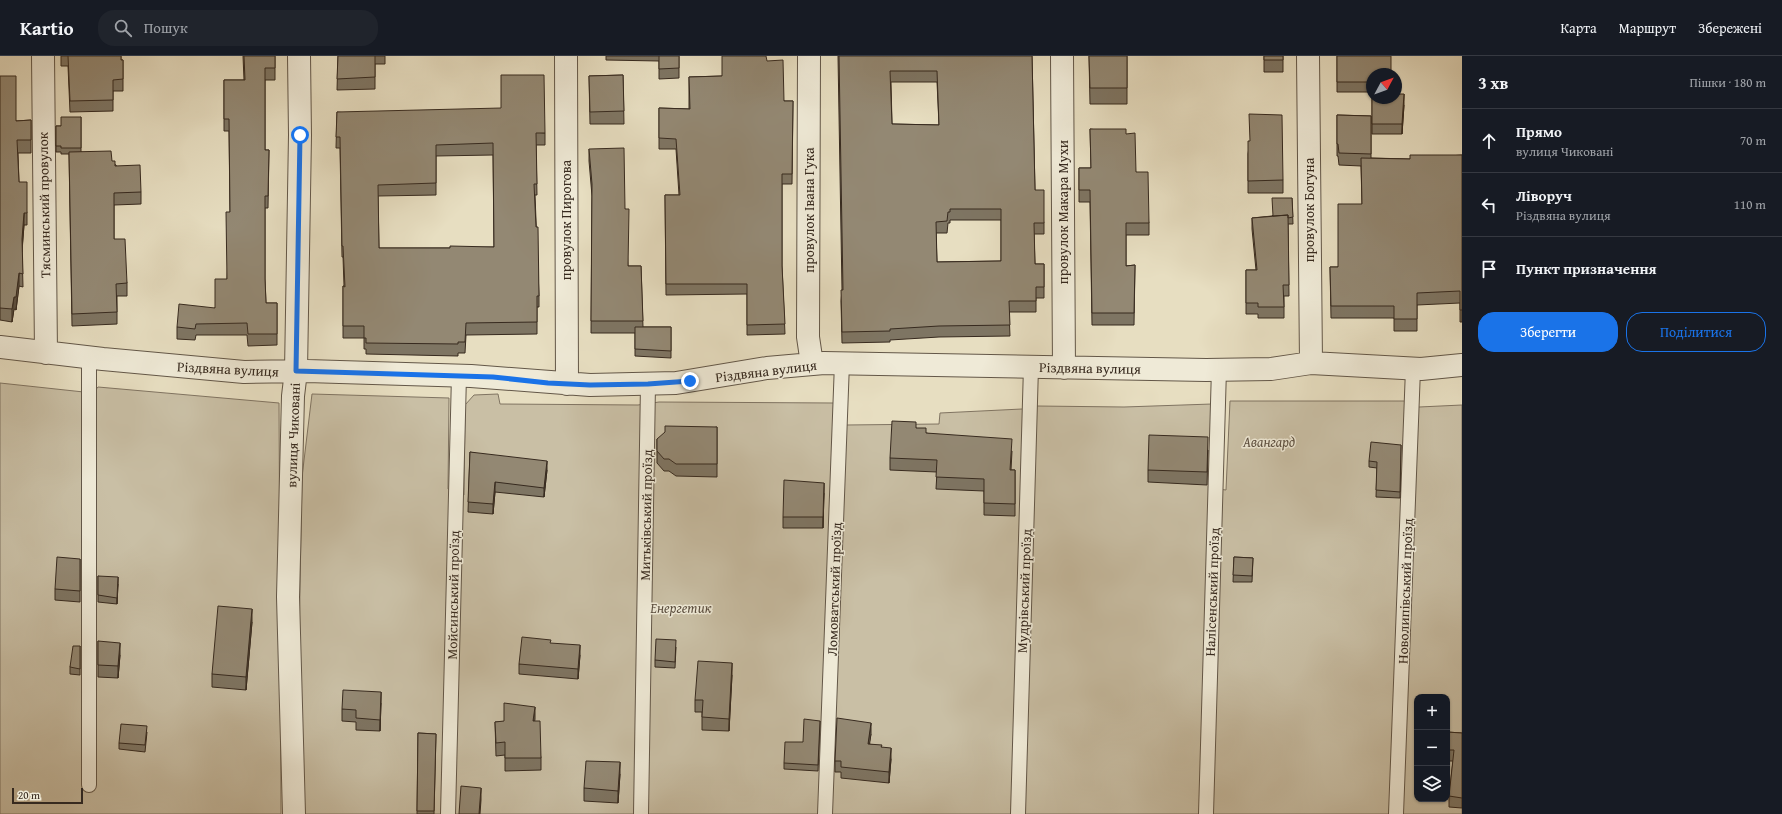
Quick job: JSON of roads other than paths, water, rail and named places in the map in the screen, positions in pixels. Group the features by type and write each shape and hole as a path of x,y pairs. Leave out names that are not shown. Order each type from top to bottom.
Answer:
{"street":[{"name":"Тясминський провулок","path":"43,56 46,353"},
{"name":"вулиця Чиковані","path":"294,814 288,597 293,396 296,371 300,135 299,56"},
{"name":"провулок Пирогова","path":"566,56 567,384"},
{"name":"провулок Івана Гука","path":"809,56 808,337 812,364"},
{"name":"провулок Макара Мухи","path":"1062,56 1064,368"},
{"name":"провулок Богуна","path":"1308,56 1311,363"},
{"name":"Різдвяна вулиця","path":"0,347 89,358 252,372 296,371 459,375 567,384 648,384 690,381 767,368 842,363 1219,370 1271,369 1311,363 1413,369 1462,365"}],"lane":[{"path":"89,358 89,785"},
{"name":"Ломоватський проїзд","path":"825,814 842,363"},
{"name":"Мудрівський проїзд","path":"1018,814 1031,367"},
{"name":"Новолипівський проїзд","path":"1396,814 1413,369"},
{"name":"Налісенський проїзд","path":"1206,814 1219,370"},
{"name":"Мойсинський проїзд","path":"448,814 459,375"},
{"name":"Митьківський проїзд","path":"641,814 648,384"}],"park label":[{"name":"Авангард","path":"1269,442"},
{"name":"Енергетик","path":"681,608"}]}
